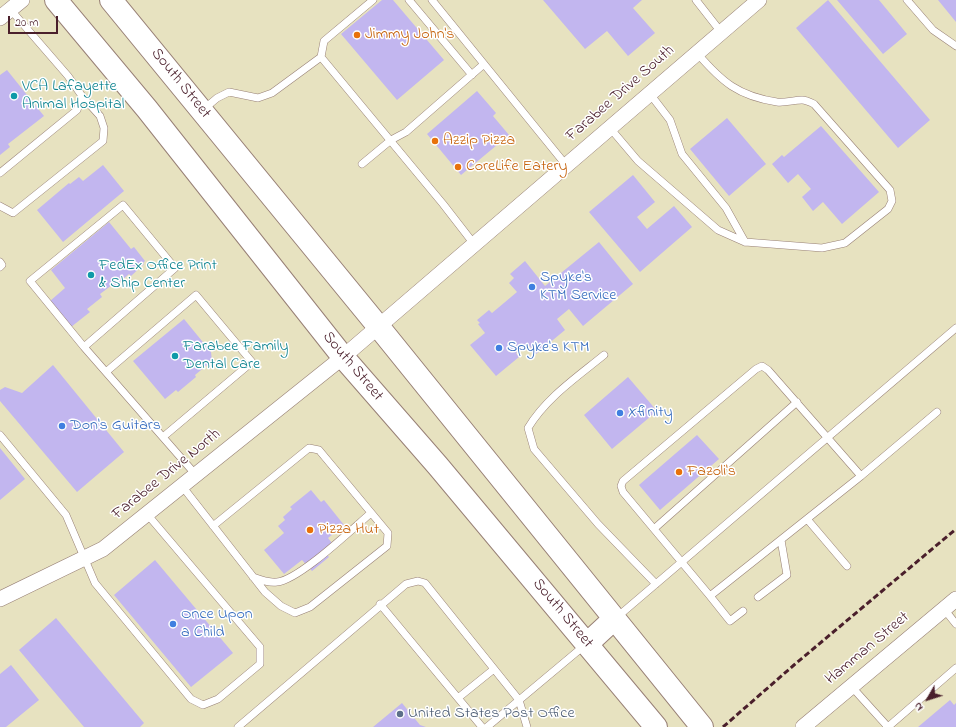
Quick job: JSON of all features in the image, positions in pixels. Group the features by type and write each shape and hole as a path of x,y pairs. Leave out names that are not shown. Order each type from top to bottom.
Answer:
{"main road":[{"name":"South Street","path":"56,0 147,109 343,357 438,466 656,727"},
{"name":"South Street","path":"111,0 378,326 702,727"},
{"path":"587,644 614,619"}],"street":[{"name":"Farabee Drive South","path":"343,357 759,0"},
{"name":"Farabee Drive North","path":"0,599 103,549 343,357"},
{"name":"Hamman Street","path":"803,727 956,599"}],"lane":[{"path":"202,111 217,98 229,92 258,98 272,93 321,57 324,41 373,0"},
{"path":"409,0 472,75"},
{"path":"432,0 566,165"},
{"path":"696,0 721,32"},
{"path":"907,0 933,30 956,46"},
{"path":"0,206 13,213 103,141 104,128 100,116 11,9"},
{"path":"610,128 638,160 718,230 745,242 822,248 845,243 888,209 892,201 890,190 814,104 803,100 779,102 754,97 730,86 714,73 697,53"},
{"path":"321,57 444,204 474,244"},
{"path":"362,164 391,140 406,132 484,64"},
{"path":"650,94 670,120 682,154 726,208 745,242"},
{"path":"0,173 77,110 82,96"},
{"path":"84,347 175,268 123,205 30,282 84,347 196,475"},
{"path":"0,262 2,265 0,266"},
{"path":"106,372 196,295 252,362 163,437"},
{"path":"614,619 956,328"},
{"path":"604,355 552,398 534,418 528,428 534,449 598,524 656,584"},
{"path":"743,611 730,621 683,561 623,492 622,486 624,481 756,369 762,366 768,370 797,402 861,476"},
{"path":"655,528 797,402"},
{"path":"710,596 861,476 937,412"},
{"path":"0,435 66,515 95,583 191,699 204,705 218,699 260,664 260,647 148,514"},
{"path":"182,486 213,526 265,592 281,606 295,614 310,607 387,546 388,533 319,450 309,448 213,526"},
{"path":"253,577 266,581 278,582 288,579 304,569 371,513"},
{"path":"807,519 846,566"},
{"path":"758,597 788,575 781,540"},
{"path":"238,727 380,604 406,584 418,581 425,583 519,700 527,727"},
{"path":"380,604 482,727"},
{"path":"944,609 956,624"},
{"path":"487,727 587,644"},
{"path":"851,686 888,727 956,668"},
{"path":"458,698 494,669"}],"building":[{"path":"382,0 393,0 444,60 397,100 341,34"},
{"path":"543,0 642,0 633,8 655,33 628,56 607,31 585,49"},
{"path":"828,0 930,120 898,148 796,28"},
{"path":"837,0 879,0 907,34 883,54"},
{"path":"938,0 956,0 956,22"},
{"name":"VCA Lafayette Animal Hospital","path":"7,70 44,116 8,144 10,147 0,155 0,75"},
{"path":"477,91 496,113 493,116 509,135 461,175 427,134"},
{"path":"727,118 766,164 729,196 690,149"},
{"path":"821,126 879,192 842,224 823,202 813,211 802,197 811,189 798,174 788,183 772,164 782,155 784,157"},
{"path":"103,165 124,191 63,242 37,210 69,183 70,184 79,177 83,181"},
{"path":"633,175 655,202 637,217 647,229 674,206 692,227 640,272 589,212"},
{"name":"FedEx Office Print & Ship Center","path":"109,222 131,249 134,247 145,261 143,263 144,264 131,276 129,274 114,287 112,285 100,294 102,297 87,309 90,312 71,327 50,301 65,288 51,270"},
{"path":"599,242 633,284 583,326 569,309 557,319 565,330 536,354 528,344 516,353 519,357 496,376 470,345 485,333 478,324 480,323 477,320 489,310 492,313 517,292 509,283 514,278 510,274 525,261 545,286"},
{"name":"Farabee Family Dental Care","path":"184,319 211,352 212,361 178,392 176,390 165,399 133,361"},
{"name":"Don's Guitars","path":"53,365 124,452 77,492 0,401 0,390 5,387 22,393"},
{"name":"Xfinity","path":"628,377 657,411 612,449 584,415"},
{"name":"Fazoli's","path":"697,435 719,459 660,510 639,485"},
{"path":"0,448 25,479 0,500"},
{"name":"Pizza Hut","path":"311,490 321,502 324,500 344,525 328,538 332,543 323,550 329,557 312,571 302,560 284,574 264,550 284,533 278,526 285,520 283,517 292,509 290,507"},
{"name":"Once Upon a Child","path":"155,560 233,653 191,687 114,595"},
{"path":"56,618 144,723 140,727 84,727 19,650"},
{"path":"11,665 39,700 6,727 0,727 0,674"},
{"path":"950,700 954,705 956,703 956,727 918,727"},
{"name":"United States Post Office","path":"402,703 420,725 426,727 373,727"}],"railway":[{"path":"723,727 794,665 956,529"}],"place":[{"name":"Jimmy John's","path":"357,35"},
{"name":"VCA Lafayette Animal Hospital","path":"14,96"},
{"name":"Azzip Pizza","path":"435,141"},
{"name":"CoreLife Eatery","path":"458,167"},
{"name":"FedEx Office Print & Ship Center","path":"91,275"},
{"name":"Spyke's KTM Service","path":"532,287"},
{"name":"Spyke's KTM","path":"499,348"},
{"name":"Farabee Family Dental Care","path":"175,356"},
{"name":"Xfinity","path":"620,413"},
{"name":"Don's Guitars","path":"62,426"},
{"name":"Fazoli's","path":"679,472"},
{"name":"Pizza Hut","path":"310,530"},
{"name":"Once Upon a Child","path":"173,624"},
{"name":"United States Post Office","path":"400,714"}]}
